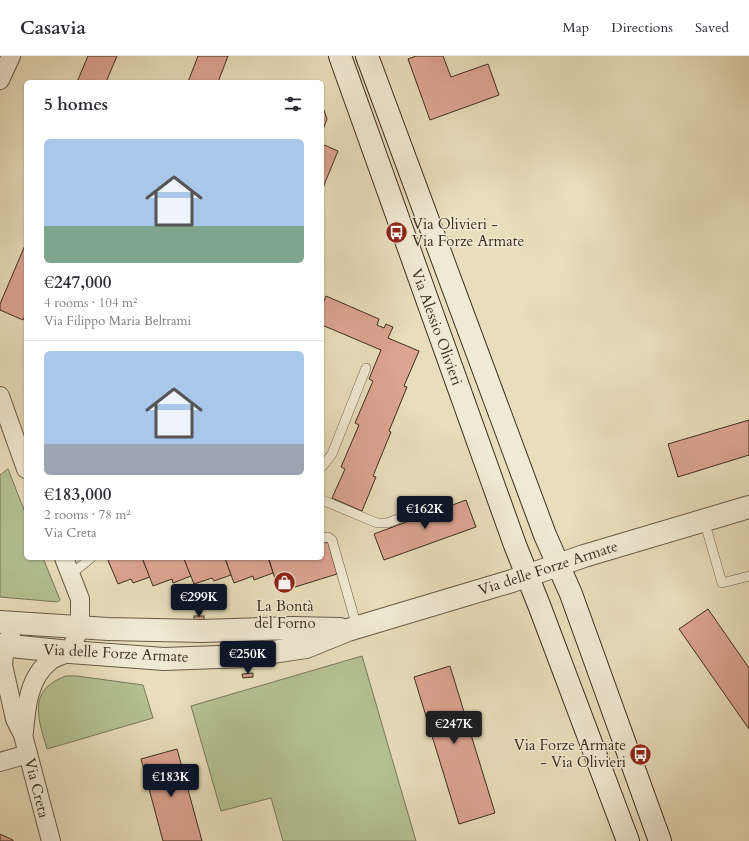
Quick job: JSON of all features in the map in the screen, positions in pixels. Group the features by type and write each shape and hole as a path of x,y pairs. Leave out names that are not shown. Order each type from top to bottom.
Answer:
{"main road":[{"name":"Via Alessio Olivieri","path":"340,56 527,576 628,841"},
{"name":"Via Alessio Olivieri","path":"367,56 558,565 571,594 660,841"},
{"name":"Via delle Forze Armate","path":"2,645 164,659 246,656 306,647 352,628 527,576 558,565 749,507"},
{"name":"Via delle Forze Armate","path":"9,622 116,629 202,632 293,628 352,628"}],"street":[{"path":"0,80 10,56"},
{"path":"0,396 24,463"},
{"path":"65,560 80,599 80,627 70,652"},
{"path":"2,645 9,622"},
{"name":"Via Creta","path":"2,645 3,665 15,719 23,735 51,841"},
{"name":"Via Creta","path":"23,735 26,708 31,689 39,671 51,660 70,652"},
{"path":"0,762 28,754"}],"lane":[{"path":"324,464 332,454 366,368"},
{"path":"324,501 378,523 387,522 434,506"},
{"path":"704,520 722,583 749,576"},
{"path":"324,538 328,537 332,540 352,628"},
{"path":"71,574 89,560"}],"green space":[{"path":"8,469 24,510 24,560 44,560 60,600 58,602 0,597 0,475"},
{"path":"362,656 416,841 283,841 271,798 221,811 191,706"},
{"path":"66,676 77,676 143,685 153,718 47,749 39,716 38,706 40,697 45,689 54,682"}],"building":[{"path":"88,56 117,56 107,80 78,80"},
{"path":"198,56 228,56 219,80 189,80"},
{"path":"416,56 443,56 451,77 488,64 499,95 430,120 408,59"},
{"path":"324,111 327,119 324,127"},
{"path":"324,145 338,151 324,185"},
{"path":"24,248 23,320 0,310 0,304"},
{"path":"326,296 379,319 377,325 384,328 386,324 393,327 388,338 419,351 404,386 407,387 389,431 391,432 373,476 376,477 362,511 332,498 345,469 341,467 359,425 355,423 373,381 369,379 381,350 324,326 324,300"},
{"path":"749,420 749,455 678,477 668,444"},
{"path":"466,500 476,527 384,560 374,534"},
{"path":"328,542 337,574 279,592 269,560 324,560 324,543"},
{"path":"108,560 143,560 150,577 133,583 131,579 118,584"},
{"path":"143,560 185,560 191,576 173,583 172,579 153,586"},
{"path":"184,560 226,560 231,575 214,581 212,578 194,584"},
{"path":"226,560 269,560 273,573 254,580 253,576 234,583"},
{"path":"708,609 749,668 749,729 679,629"},
{"path":"194,616 204,616 204,620 194,620"},
{"path":"450,666 495,813 459,824 414,677"},
{"path":"253,673 253,677 243,678 242,674"},
{"path":"177,749 202,841 163,841 141,759"},
{"path":"0,834 13,840 13,841 0,841"}],"place":[{"name":"Via Olivieri - Via Forze Armate","path":"396,233"},
{"name":"La Bontà del Forno","path":"285,583"},
{"name":"Via Forze Armate - Via Olivieri","path":"641,754"}]}
